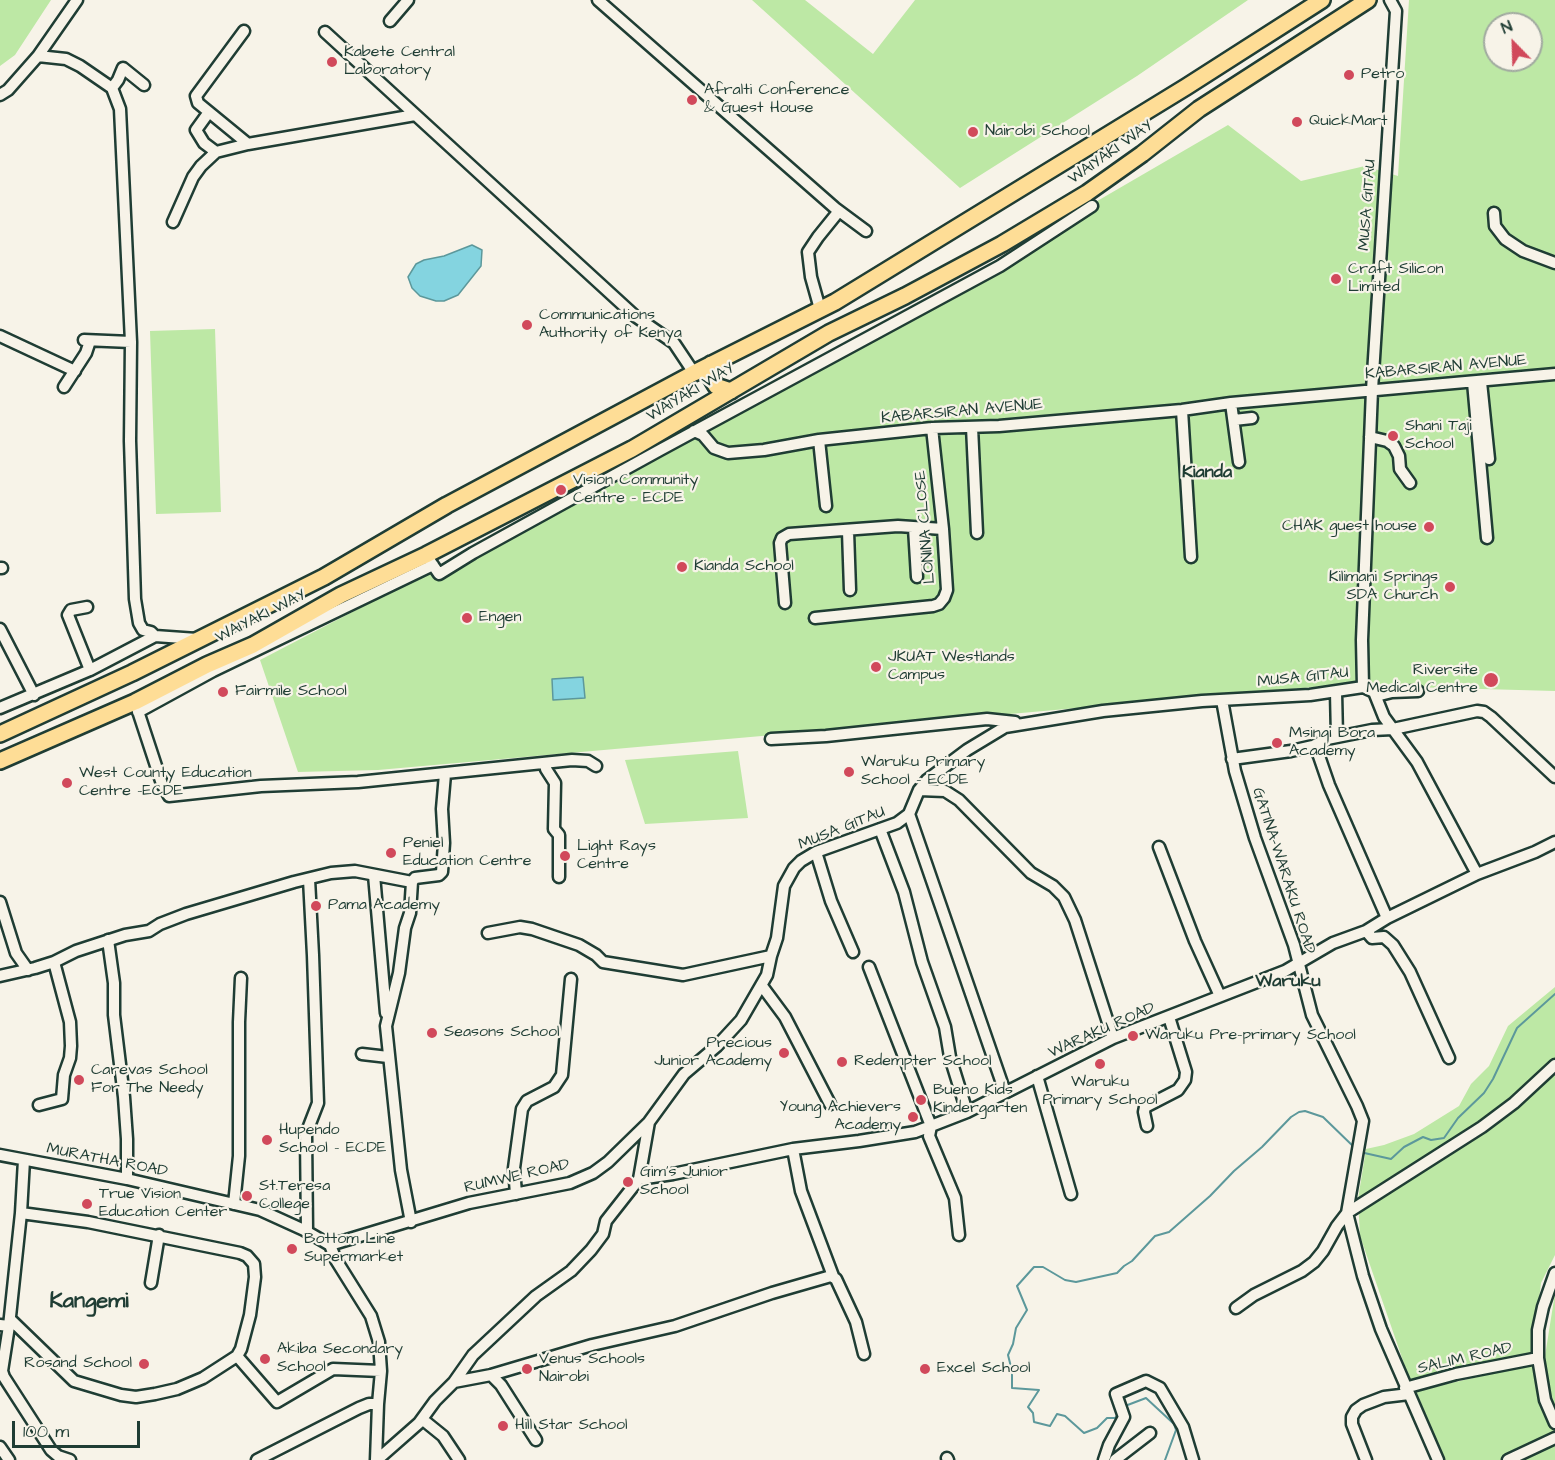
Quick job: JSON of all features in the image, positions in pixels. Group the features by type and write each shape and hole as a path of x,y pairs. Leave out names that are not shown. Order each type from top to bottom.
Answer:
{"highway":[{"name":"WAIYAKI WAY","path":"0,734 132,674 197,639 324,577 447,505 711,364 823,308 999,203 1322,0"},
{"name":"WAIYAKI WAY","path":"0,761 136,707 207,665 253,645 341,596 429,560 632,449 838,328 905,296 1002,244 1087,193 1142,154 1199,109 1368,0"},
{"path":"823,308 829,326 838,328"},
{"path":"711,364 710,376 716,386 730,391"}],"street":[{"path":"0,95 8,90 38,56 77,0"},
{"path":"390,21 408,0"},
{"path":"598,0 839,211 866,231"},
{"name":"MUSA GITAU","path":"767,975 777,938 784,886 794,868 816,852 897,823 909,814 919,790 927,780 974,745 1005,727 1103,711 1310,695 1363,687 1362,640 1372,390 1396,10 1390,0"},
{"path":"244,31 196,96 198,103 248,144"},
{"path":"325,32 634,316 674,343 694,373"},
{"path":"38,56 72,61 112,88 120,109 132,342 130,441 135,599 139,623 143,630 155,636"},
{"path":"112,88 123,68 144,86"},
{"path":"209,112 196,130 204,143 216,152"},
{"path":"173,222 193,177 216,152 248,144 415,115"},
{"path":"429,560 439,574 694,431 1000,266 1092,206"},
{"path":"823,308 811,277 808,252 839,211"},
{"path":"1494,213 1495,226 1505,239 1523,252 1555,262"},
{"path":"0,336 75,371"},
{"path":"64,387 86,353 87,340 132,342"},
{"name":"KABARSIRAN AVENUE","path":"694,431 703,435 714,448 728,453 764,450 819,440 932,428 972,427 1182,410 1231,403 1555,374"},
{"path":"1477,382 1489,459"},
{"path":"1477,382 1487,538"},
{"path":"1231,403 1239,462"},
{"path":"1182,410 1191,557"},
{"path":"686,417 694,431"},
{"path":"1233,420 1252,418"},
{"path":"972,427 977,534"},
{"name":"LONINA CLOSE","path":"815,618 933,606 939,604 944,598 947,590 944,529 932,428"},
{"path":"1370,437 1387,441 1394,446 1398,452 1400,469 1410,483"},
{"path":"819,440 826,506"},
{"path":"785,603 780,550 782,538 789,534 898,526 944,529"},
{"path":"914,528 917,577"},
{"path":"848,531 850,590"},
{"path":"87,607 71,610 68,615 90,670"},
{"path":"0,629 34,695"},
{"path":"0,708 90,670 155,636 197,639"},
{"path":"1363,687 1374,692 1384,717 1417,762 1477,874"},
{"path":"1376,696 1392,692 1418,691"},
{"path":"1336,692 1337,737"},
{"name":"GATINA-WARAKU ROAD","path":"1222,700 1232,759 1256,838 1294,945 1312,1015 1363,1121 1347,1213 1374,1312 1407,1391"},
{"path":"136,707 162,784 169,796 261,786 358,782 545,763 588,761 596,766"},
{"path":"1232,759 1313,746 1327,739 1372,730 1393,729 1466,712 1484,712 1555,777"},
{"path":"771,739 826,736 987,719 1024,723"},
{"path":"1313,746 1387,918"},
{"path":"545,763 555,783 554,829 559,835 560,877"},
{"path":"387,1019 399,973 402,940 410,913 412,882 415,878 439,875 442,872 444,843 442,809 445,774"},
{"path":"919,790 945,791 959,800 1031,873 1053,886 1064,897 1075,920 1113,1038"},
{"path":"909,814 1005,1092"},
{"path":"880,829 904,892 922,962 945,1027 950,1057 967,1112"},
{"name":"WARAKU ROAD","path":"639,1179 793,1149 915,1132 967,1112 1113,1038 1285,971 1333,942 1366,931 1387,918 1477,874 1555,842"},
{"path":"1158,847 1195,941 1220,996"},
{"path":"816,852 831,901 853,952"},
{"path":"0,976 54,962 76,951 108,940 149,931 186,914 294,882 339,872 355,871 412,882"},
{"path":"374,875 387,1019 388,1057 400,1170 411,1222"},
{"path":"307,1231 306,1134 318,1102 314,955 309,879"},
{"path":"0,902 16,953 28,970"},
{"path":"488,933 520,927 532,929 579,945 603,962 683,975 771,956"},
{"path":"1366,931 1372,938 1384,937 1393,945 1410,972 1449,1058"},
{"path":"108,940 125,1107 127,1179"},
{"path":"39,1106 62,1099 64,1075 70,1058 70,1022 54,962"},
{"path":"869,967 931,1126 929,1136 955,1198 959,1235"},
{"name":"RUMWE ROAD","path":"330,1245 470,1203 570,1183 593,1173 608,1162 649,1122 684,1074 717,1047 741,1020 767,975"},
{"path":"234,1204 239,1156 241,978"},
{"path":"516,1194 514,1168 522,1109 527,1101 554,1087 562,1075 571,979"},
{"path":"762,986 785,1017 830,1104"},
{"path":"1147,1126 1145,1107 1178,1090 1185,1080 1186,1072 1169,1017"},
{"path":"362,1054 388,1057"},
{"path":"1236,1308 1254,1295 1302,1271 1314,1262 1347,1213 1482,1127 1514,1103 1555,1065"},
{"path":"1037,1076 1071,1194"},
{"path":"377,1460 419,1423 435,1401 454,1382 472,1355 536,1296 571,1271 591,1250 603,1234 606,1221 639,1179 649,1122"},
{"path":"793,1149 801,1191 833,1276 856,1322 864,1354"},
{"name":"MURATHA ROAD","path":"0,1155 127,1179 260,1210 307,1231 330,1245"},
{"path":"24,1160 21,1214 2,1371 51,1450 58,1456 70,1460"},
{"path":"6,1323 74,1381 121,1395 136,1397 188,1385 237,1356 250,1315 255,1278 254,1264 247,1256 159,1235 88,1222 21,1214"},
{"path":"151,1283 159,1235"},
{"path":"330,1245 336,1260 371,1316 379,1342 381,1371 377,1460"},
{"path":"1555,1273 1538,1330 1538,1358 1545,1400 1555,1423"},
{"path":"454,1382 491,1375 582,1347 675,1326 772,1293 833,1276"},
{"path":"237,1356 277,1402 333,1369 381,1371"},
{"name":"SALIM ROAD","path":"1438,1460 1407,1391 1456,1374 1538,1358"},
{"path":"491,1375 501,1385 536,1440"},
{"path":"1104,1460 1124,1417 1116,1394 1146,1380 1160,1388 1183,1427 1193,1460"},
{"path":"1366,1460 1352,1424 1352,1417 1356,1410 1373,1400 1407,1391"},
{"path":"257,1460 359,1408 369,1404 378,1404"},
{"path":"422,1419 443,1436 459,1460"},
{"path":"1115,1460 1150,1433"},
{"path":"1508,1460 1555,1438"},
{"path":"0,1447 9,1460"}],"green space":[{"path":"0,0 51,0 15,55 0,66"},
{"name":"Nairobi School","path":"752,0 805,0 873,54 915,0 1248,0 1137,76 960,188"},
{"path":"1409,0 1555,0 1555,691 1337,685 378,770 298,772 260,660 717,422 1228,125 1301,181 1365,166 1398,176"},
{"path":"215,329 221,512 156,514 150,331"},
{"path":"738,751 748,818 645,824 625,760"},
{"path":"1555,987 1555,1255 1541,1283 1533,1354 1410,1381 1360,1236 1358,1199 1366,1149 1414,1134 1459,1106 1471,1084 1489,1066 1508,1026"},
{"path":"1555,1293 1555,1460 1445,1460 1416,1391 1534,1364 1545,1356"}],"water":[{"path":"472,245 482,250 481,266 458,295 444,301 436,301 420,296 412,288 408,277 416,264"},
{"path":"583,677 585,698 553,700 552,679"}],"waterway":[{"path":"1360,1152 1391,1159 1404,1147 1423,1137 1431,1140 1444,1138 1458,1118 1484,1093 1517,1028 1555,994"},
{"path":"1118,1414 1115,1418 1107,1418 1097,1428 1084,1433 1065,1416 1057,1414 1050,1426 1034,1422 1033,1413 1028,1407 1039,1390 1012,1388 1012,1371 1008,1355 1016,1328 1027,1310 1017,1286 1034,1267 1043,1267 1065,1280 1076,1282 1117,1273 1132,1261 1155,1236 1169,1232 1210,1196 1291,1117 1299,1112 1305,1111 1323,1117 1356,1149"},
{"path":"1125,1406 1146,1398 1174,1424 1176,1430 1165,1460"}],"place":[{"name":"Kabete Central Laboratory","path":"332,62"},
{"name":"Petro","path":"1349,75"},
{"name":"Afralti Conference & Guest House","path":"692,100"},
{"name":"QuickMart","path":"1297,122"},
{"name":"Nairobi School","path":"973,132"},
{"name":"Craft Silicon Limited","path":"1336,279"},
{"name":"Communications Authority of Kenya","path":"527,325"},
{"name":"Shani Taji School","path":"1393,436"},
{"name":"Vision Community Centre - ECDE","path":"561,490"},
{"name":"CHAK guest house","path":"1429,527"},
{"name":"Kianda School","path":"682,567"},
{"name":"Kilimani Springs SDA Church","path":"1450,587"},
{"name":"Engen","path":"467,618"},
{"name":"JKUAT Westlands Campus","path":"876,667"},
{"name":"Riversite Medical Centre","path":"1491,680"},
{"name":"Fairmile School","path":"223,692"},
{"name":"Msingi Bora Academy","path":"1277,743"},
{"name":"Waruku Primary School - ECDE","path":"849,772"},
{"name":"West County Education Centre -ECDE","path":"67,783"},
{"name":"Peniel Education Centre","path":"391,853"},
{"name":"Light Rays Centre","path":"565,856"},
{"name":"Pama Academy","path":"316,906"},
{"name":"Seasons School","path":"432,1033"},
{"name":"Waruku Pre-primary School","path":"1133,1036"},
{"name":"Precious Junior Academy","path":"784,1053"},
{"name":"Redempter School","path":"842,1062"},
{"name":"Waruku Primary School","path":"1100,1064"},
{"name":"Carevas School For The Needy","path":"79,1080"},
{"name":"Bueno Kids Kindergarten","path":"921,1100"},
{"name":"Young Achievers Academy","path":"913,1117"},
{"name":"Hupendo School - ECDE","path":"267,1140"},
{"name":"Gim's Junior School","path":"628,1182"},
{"name":"St.Teresa College","path":"247,1196"},
{"name":"True Vision Education Center","path":"87,1204"},
{"name":"Bottom Line Supermarket","path":"292,1249"},
{"name":"Akiba Secondary School","path":"265,1359"},
{"name":"Rosand School","path":"144,1364"},
{"name":"Venus Schools Nairobi","path":"527,1369"},
{"name":"Excel School","path":"925,1369"},
{"name":"Hill Star School","path":"503,1426"}],"district":[{"name":"Kianda","path":"1207,473"},
{"name":"Waruku","path":"1288,982"},
{"name":"Kangemi","path":"89,1302"}]}
